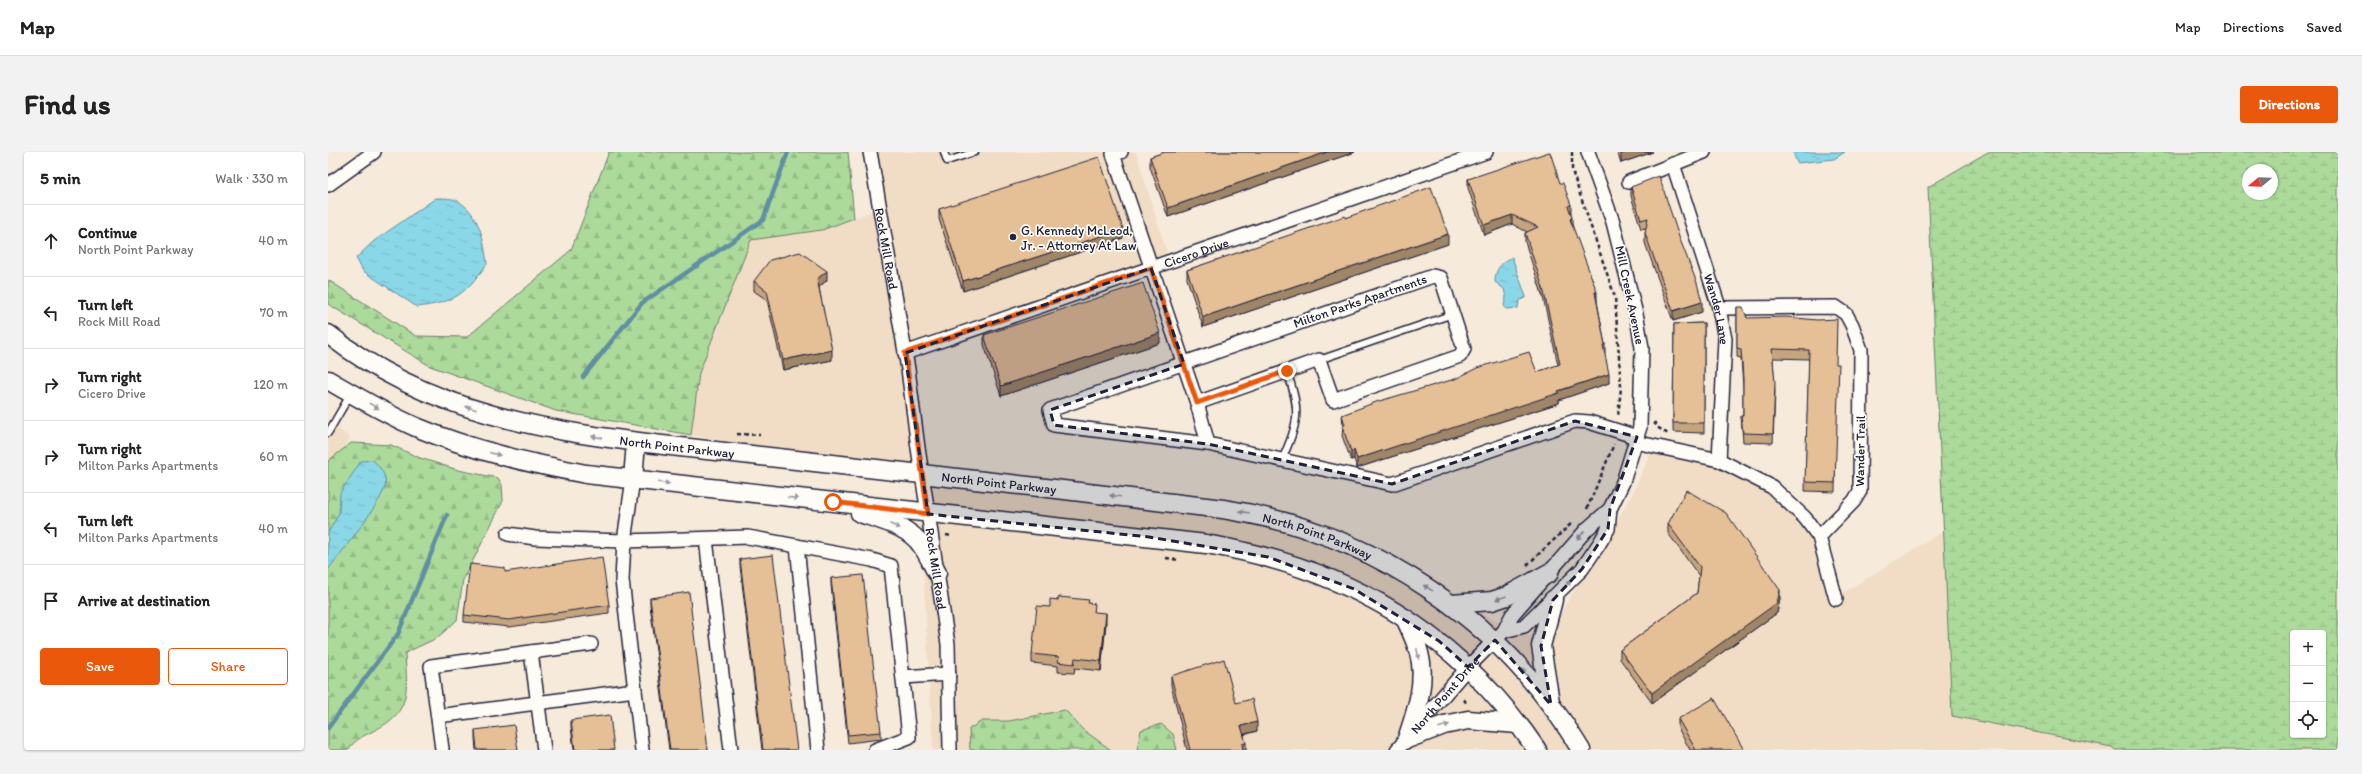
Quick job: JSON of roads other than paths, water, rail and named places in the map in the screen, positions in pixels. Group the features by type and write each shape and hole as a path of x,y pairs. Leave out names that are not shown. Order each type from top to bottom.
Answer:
{"street":[{"path":"328,185 374,152"},
{"name":"Rock Mill Road","path":"870,152 905,353 921,474 948,644 950,750"},
{"name":"Cicero Drive","path":"905,353 1151,268 1457,157 1486,152"},
{"name":"Mill Creek Avenue","path":"1499,636 1524,626 1553,600 1582,569 1599,544 1608,529 1610,509 1623,482 1640,427 1642,348 1638,318 1613,222 1588,152"},
{"path":"1629,182 1704,152"},
{"path":"1116,153 1151,268 1197,403 1208,444"},
{"name":"Wander Lane","path":"1673,164 1719,308 1725,339 1719,460"},
{"name":"Milton Parks Apartments","path":"1319,360 1333,400 1460,356 1464,349 1441,278 1433,276 1050,410 1054,425 1208,444 1392,484 1576,421 1617,431 1636,439"},
{"name":"Wander Trail","path":"1719,308 1836,308 1846,314 1852,325 1861,350 1860,491 1854,502 1820,537"},
{"name":"North Point Parkway","path":"328,334 359,355 395,376 456,404 533,426 636,442 1211,508 1279,520 1310,530 1365,552 1415,580 1499,636 1551,705 1581,750"},
{"path":"1197,403 1319,360"},
{"path":"328,380 416,427 480,450 556,468 633,479 928,514 1149,537 1240,550 1313,571 1354,588 1405,618 1439,641 1468,667 1518,724 1538,750"},
{"path":"1636,439 1719,460 1772,487 1805,518 1820,537 1836,599"},
{"path":"636,442 633,479 624,542 622,580 642,750"},
{"path":"833,502 899,527 912,535 922,545 937,573"},
{"name":"Mill Creek Avenue","path":"1499,636 1512,615 1586,529 1610,509"},
{"path":"508,534 535,538 624,542 748,537 872,560 891,566 909,737 900,745 875,750"},
{"path":"706,539 731,750"},
{"path":"797,546 818,750"},
{"path":"1451,604 1492,601 1507,596 1548,574"},
{"path":"1551,705 1541,646 1553,600"},
{"path":"1402,744 1418,705 1421,671 1419,654 1405,618"},
{"name":"North Point Drive","path":"1402,744 1468,667 1499,636"},
{"path":"440,750 438,716 431,666 591,644"},
{"path":"531,652 544,750"},
{"path":"903,677 949,674"},
{"path":"438,716 635,690"},
{"path":"1402,744 1444,725 1468,720 1518,724"}],"lane":[{"path":"944,152 947,161 975,152"},
{"path":"1319,360 1453,314"},
{"path":"1282,460 1296,428 1298,411 1287,371"},
{"path":"328,434 351,393"}],"water":[{"path":"1793,152 1845,152 1834,159 1797,163"},
{"path":"436,198 456,200 465,206 471,213 480,229 487,264 472,283 458,295 441,303 417,307 363,271 356,258 374,241"},
{"path":"1512,257 1526,297 1519,301 1518,308 1506,309 1504,305 1506,298 1504,289 1495,282 1495,277 1499,267"},
{"path":"373,460 381,469 386,483 385,487 368,517 328,570 328,533 339,513 340,493 361,461"}],"waterway":[{"path":"583,377 642,303 763,220 788,152"},
{"path":"328,728 398,634 447,515"}],"place":[{"name":"G. Kennedy McLeod, Jr. - Attorney At Law","path":"1013,237"}]}
